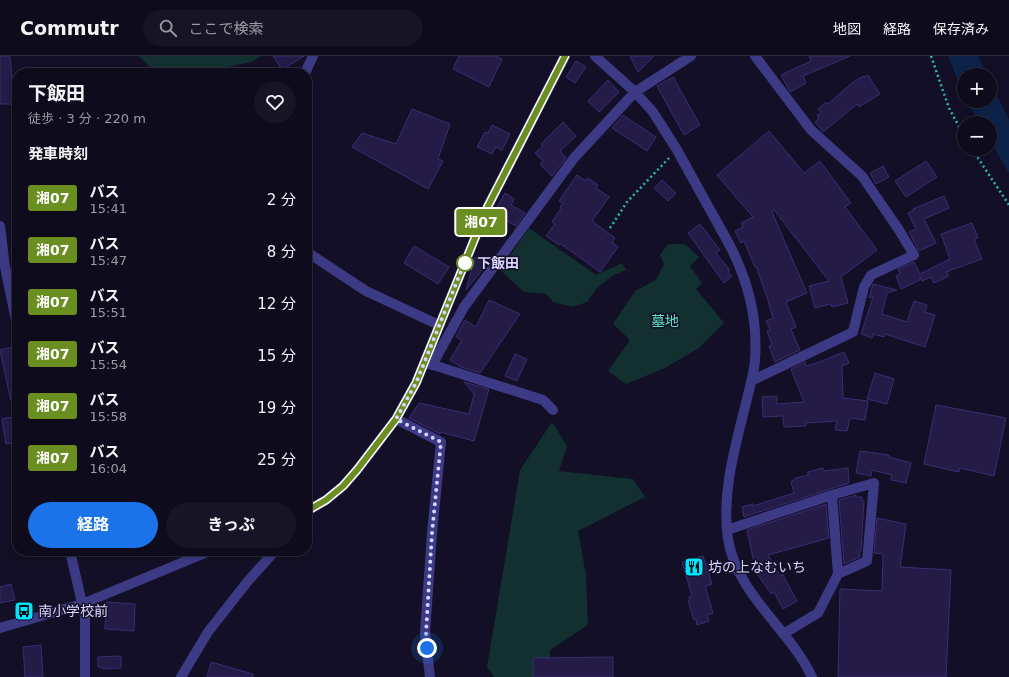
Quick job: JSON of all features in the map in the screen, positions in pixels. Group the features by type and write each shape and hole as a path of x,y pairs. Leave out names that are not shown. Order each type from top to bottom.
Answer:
{"street":[{"path":"307,68 313,56"},
{"path":"428,364 440,325 488,206 565,56"},
{"path":"595,56 635,92 653,112 677,150 732,249 750,295 755,343 751,381 730,472 726,517 727,530 732,554 742,577 759,604 797,652 812,677"},
{"path":"312,508 343,486 396,419 416,383 464,307 574,158 635,92 691,56"},
{"path":"751,381 853,332 864,287 871,275 914,255 899,230 862,176 811,130 755,56"},
{"path":"0,226 6,273 12,301"},
{"path":"312,255 366,291 440,325"},
{"path":"428,364 543,400 553,410"},
{"path":"396,419 441,442 432,533 426,633 430,677"},
{"path":"727,530 832,495 874,483 868,561 838,574"},
{"path":"783,634 818,613 838,574 832,495"},
{"path":"71,556 85,616 85,677"},
{"path":"0,628 82,604 198,556"},
{"path":"181,676 208,632 248,581 270,556"}],"path":[{"path":"931,56 950,108 957,122"},
{"path":"610,228 627,202 677,150"},
{"path":"977,156 1009,205"}],"green space":[{"path":"139,56 261,56 251,62 224,68 151,68"},
{"path":"529,228 596,275 622,263 626,270 612,276 597,288 587,302 573,307 553,302 546,294 524,292 500,270"},
{"name":"墓地","path":"668,244 685,244 699,257 690,266 702,283 696,289 724,323 699,348 665,368 626,384 608,371 630,340 613,324 635,291 656,280 664,264 660,255"},
{"path":"552,422 567,446 559,471 633,479 645,497 578,531 586,575 588,625 550,650 551,677 494,677 487,667 520,470"}],"water":[{"path":"948,56 978,56 984,68 957,68 957,78"},
{"path":"997,95 1009,120 1009,173 997,153 997,116 976,116 971,108 997,108"}],"building":[{"path":"0,56 10,56 12,104 0,104"},
{"path":"273,56 304,56 285,68 281,68"},
{"path":"459,56 496,56 502,59 489,87 453,69"},
{"path":"630,56 654,56 638,72"},
{"path":"809,56 850,56 803,76 806,83 790,92 781,75 811,61"},
{"path":"576,61 586,67 575,83 566,77"},
{"path":"868,75 880,94 859,107 857,104 823,132 815,122 819,118 817,116 821,112 818,109 826,102 828,104 852,83 863,76"},
{"path":"673,77 700,125 684,135 657,86"},
{"path":"608,80 619,92 599,112 588,101"},
{"path":"412,109 450,124 438,159 443,161 428,189 352,147 362,133 396,144"},
{"path":"623,115 656,137 647,151 612,128"},
{"path":"563,122 576,136 560,151 566,158 552,176 540,164 543,161 535,153 543,146 541,144"},
{"path":"492,125 510,134 502,150 496,147 492,154 477,147 485,132 488,133"},
{"path":"769,131 804,173 820,161 851,203 845,207 877,250 841,277 848,303 832,307 831,304 815,308 809,286 829,281 774,210 772,212 807,293 786,302 796,327 791,329 800,350 775,362 769,346 772,345 767,331 770,330 766,321 773,318 767,297 756,266 755,267 744,241 741,243 735,231 743,227 741,223 753,217 717,175"},
{"path":"926,161 937,177 906,197 895,181"},
{"path":"883,166 889,177 876,184 870,173"},
{"path":"577,175 586,181 588,178 598,185 596,188 609,197 592,221 615,238 612,242 618,247 600,272 561,244 559,245 546,236 555,224 552,222 563,203 559,201"},
{"path":"662,180 676,193 668,201 654,188"},
{"path":"505,193 514,199 511,205 525,213 516,226 493,214"},
{"path":"944,196 949,208 924,219 936,243 919,251 909,232 916,229 908,213 914,210 913,209"},
{"path":"972,223 978,238 974,239 982,259 946,272 949,276 934,283 931,277 922,281 920,277 920,280 901,289 896,276 900,274 898,269 914,262 920,274 950,259 941,234"},
{"path":"700,224 720,250 716,253 730,270 728,272 732,276 724,283 688,233"},
{"path":"414,246 449,267 438,284 404,263"},
{"path":"475,257 487,264 466,290"},
{"path":"873,284 897,290 887,293 882,314 907,322 914,301 927,305 925,312 935,315 925,347 885,334 884,337 873,334 872,338 861,334 873,297 869,298"},
{"path":"489,300 520,314 480,373 461,367 450,360 462,340 456,337 465,320 476,327"},
{"path":"12,347 12,401 11,401 0,350"},
{"path":"844,352 849,363 842,366 843,398 868,401 865,420 850,418 847,431 835,430 837,421 806,423 806,426 784,427 783,416 763,417 762,397 777,396 777,404 804,402 791,369 805,362 806,366 814,364"},
{"path":"515,354 527,359 517,381 505,376"},
{"path":"875,373 894,379 887,404 867,399"},
{"path":"464,382 489,389 474,441 440,432 440,434 409,418 419,403 469,414 474,394"},
{"path":"936,405 1006,418 994,476 960,468 959,472 924,464"},
{"path":"12,417 12,443 6,444 2,419"},
{"path":"860,451 889,455 889,457 911,463 906,483 891,480 892,475 872,470 871,476 856,473"},
{"path":"823,468 823,471 848,468 849,483 744,517 742,507 753,504 753,506 794,493 791,482 796,478 808,475 808,472"},
{"path":"856,495 856,497 862,497 862,501 864,501 861,551 859,551 860,557 844,564 839,500"},
{"path":"826,504 829,538 768,555 780,576 783,575 797,601 783,609 774,592 771,594 754,569 758,566 753,558 747,530"},
{"path":"877,518 906,524 900,567 951,570 946,677 838,677 840,589 882,591 883,554 874,553"},
{"path":"703,556 712,584 705,586 713,613 707,615 709,621 697,625 688,601 690,601 689,597 692,596 682,562"},
{"path":"11,584 15,600 0,603 0,587"},
{"path":"106,602 135,604 134,631 105,629"},
{"path":"41,645 43,677 25,677 23,647"},
{"path":"121,656 121,668 103,669 102,667 98,667 98,657"},
{"path":"613,657 613,677 533,677 533,658"},
{"path":"211,662 253,674 253,677 207,677"}],"bus line":[{"name":"湘07","path":"312,508 326,500 343,486 396,419 416,383 488,206 565,56"}],"place":[{"name":"下飯田","path":"465,263"},
{"name":"坊の上なむいち","path":"694,567"},
{"name":"南小学校前","path":"24,611"}],"route":[{"path":"427,648 426,633 432,533 441,442 396,419 416,383 466,259 465,263"}]}
